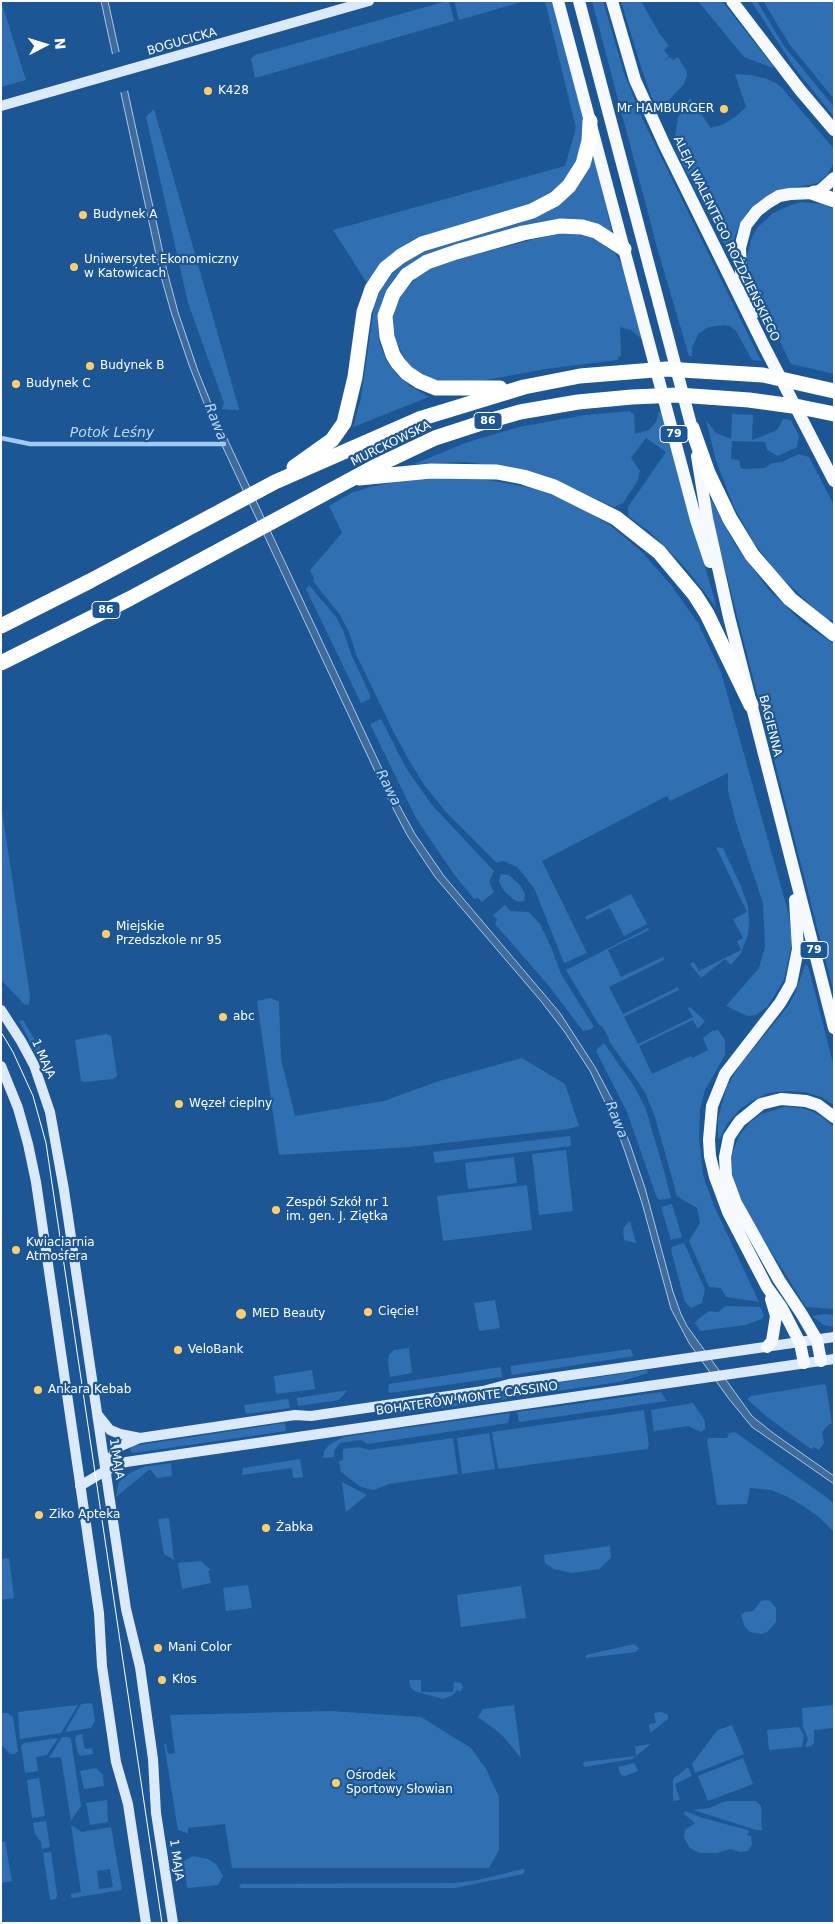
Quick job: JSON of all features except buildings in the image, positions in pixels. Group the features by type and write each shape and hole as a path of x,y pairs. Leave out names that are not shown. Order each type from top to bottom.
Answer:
{"highway":[{"path":"1,626 194,526 306,464 332,440 344,423 353,386 364,312 372,289 386,268 401,256 422,244 532,211 555,199 569,186 583,164 589,141 590,121"},
{"path":"814,193 834,200"},
{"path":"524,387 436,388 419,381 407,373 393,356 387,337 385,316 389,304 402,281 411,271 427,262 456,252 552,227 571,225 590,229 609,238 624,249"},
{"name":"MURCKOWSKA","path":"306,464 419,419 524,387 580,376 666,369 718,371 763,375 801,382 834,391"},
{"path":"801,382 834,384"},
{"name":"MURCKOWSKA","path":"1,663 129,599 374,466 435,438 478,424 550,406 632,397 678,395 717,397 800,407 834,414"},
{"path":"692,428 708,474 730,519 752,555 790,599 834,634"},
{"path":"353,479 431,471 497,472 523,477 554,487 616,518 659,552 695,595 707,614 751,705"}],"main road":[{"name":"79","path":"558,1 696,520 728,617"},
{"name":"79","path":"579,1 692,428"},
{"name":"ALEJA WALENTEGO ROŹDZIEŃSKIEGO","path":"612,1 635,80 698,215 834,481"},
{"path":"732,1 800,90 834,130"},
{"path":"765,348 741,274 742,236 746,225 757,211 779,196 814,193 822,189 834,178"},
{"name":"BAGIENNA","path":"692,428 707,518 728,617 834,1028"},
{"path":"794,872 798,949 791,984 780,1003 725,1074 715,1097 710,1121 710,1156 715,1177 728,1212 767,1287 782,1308 800,1343 804,1363"},
{"path":"827,1360 736,1203 728,1184 725,1157 729,1137 735,1128 740,1121 761,1104 781,1099 806,1101 818,1105 834,1117"},
{"path":"762,1348 772,1341 776,1316 767,1287"}],"street":[{"name":"BOGUCICKA","path":"1,106 369,1"},
{"name":"1 MAJA","path":"1,1010 34,1065 50,1112 126,1609 138,1654 153,1759 156,1813 172,1923"},
{"path":"1,1066 18,1108 34,1172 99,1613 103,1673 116,1762 128,1804 146,1923"},
{"name":"BOHATERÓW MONTE CASSINO","path":"106,1471 115,1451 121,1446 140,1438 295,1415 311,1416 483,1391 509,1384 834,1337"},
{"name":"BOHATERÓW MONTE CASSINO","path":"80,1486 126,1462 827,1360"},
{"name":"BOHATERÓW MONTE CASSINO","path":"97,1415 110,1430 140,1438"}],"shaded area":[{"path":"1,1 26,80 1,87"},
{"path":"449,1 454,21 255,78 251,59 255,55"},
{"path":"454,1 525,1 459,20"},
{"path":"545,1 554,1 584,118 582,149 567,180 550,195 527,206 414,239 389,256 367,283 333,230 565,166 576,128"},
{"path":"592,1 603,1 624,73 643,120 761,361 752,360 736,331 730,326 723,325 709,327 698,334 692,348 692,356 689,356 658,251"},
{"path":"621,1 641,1 659,33 669,46 664,50 669,56 664,61 670,57 673,60 678,57 686,70 687,75 684,84 670,99 664,111 658,111 651,96"},
{"path":"698,1 722,1 773,68 744,57"},
{"path":"751,1 757,1 784,46 834,107 834,117 794,67"},
{"path":"763,1 834,1 834,99 790,45"},
{"path":"735,74 764,78 782,88 834,149 834,163 827,175 818,183 778,191 757,203 743,218 729,254 674,145 678,117 690,98 711,128 724,124 746,107"},
{"path":"154,109 239,409 237,410 222,409 224,403 188,303 146,117"},
{"path":"591,158 594,158 612,232 604,228 467,242 424,255 396,276 386,290 380,307 379,341 386,360 395,372 410,386 429,397 353,427 361,398 374,307 380,290 391,275 407,261 427,250 520,223 559,205"},
{"path":"801,202 822,204 834,209 834,374 791,364 749,279 747,256 752,237 758,227 773,213"},
{"path":"557,233 577,234 594,238 615,253 626,272 642,339 631,330 620,327 621,356 618,357 618,360 545,369 481,381 442,382 416,371 405,360 395,339 393,319 396,306 403,293 416,278 426,271 447,262"},
{"path":"630,411 634,414 635,434 649,430 656,422 659,412 662,411 716,608 681,563 650,532 628,516 628,507 666,452 646,438 631,458 640,471 637,482 623,503 614,507 555,480 498,466 466,462 414,464 468,442 519,427 585,415"},
{"path":"732,414 753,415 752,440 778,429 783,419 791,420 799,436 797,447 778,456 767,450 765,442 732,441 731,459 739,460 743,469 765,468 772,463 782,462 799,454 809,457 834,505 834,622 831,619 829,621 817,611 778,574 754,543 734,507 716,461 706,420 716,433 731,439"},
{"path":"454,477 488,480 533,488 581,508 611,526 642,552 671,585 698,623 721,672 789,915 792,942 784,980 767,1007 756,1015 747,1016 726,1006 759,968 765,947 763,903 737,826 728,791 728,773 670,801 667,796 542,861 587,953 564,963 535,890 524,875 517,867 503,861 497,863 446,812 425,786 410,762 356,654 349,632 340,615 313,581 314,578 310,570 342,533 329,506 351,493 370,487 400,481"},
{"path":"707,492 736,546 768,589 802,622 834,644 834,993 722,557"},
{"path":"309,585 336,617 343,630 370,699 361,703 306,589"},
{"path":"381,719 406,768 432,805 494,871 489,882 494,892 482,902 478,898 474,899 453,873 416,818 370,724"},
{"path":"1,805 30,996 29,1004 25,1005 1,980"},
{"path":"716,847 723,848 748,906 748,935 741,953 731,965 725,959 701,978 690,964 694,962 699,971 741,950 737,941 743,938 733,919 747,912"},
{"path":"501,874 509,875 520,885 525,894 524,901 514,900 504,891 499,881"},
{"path":"631,894 647,924 624,936 610,908 586,920 585,917"},
{"path":"505,905 510,911 529,912 540,924 561,974 594,1027 583,1031 549,986 495,924 497,919 493,915"},
{"path":"648,928 649,930 608,950 621,977 663,957 664,960 609,987 623,1014 678,987 679,990 624,1017 638,1044 693,1017 688,1008 690,1007 705,1021 698,1029 693,1020 639,1046 652,1074 708,1050 703,1038 712,1031 718,1030 725,1040 725,1055 705,1090 700,1109 699,1137 703,1175 714,1206 759,1302 726,1297 721,1288 709,1287 689,1241 700,1223 697,1208 677,1196 655,1117 645,1092 609,1041 602,1026 599,1025 566,970"},
{"path":"805,965 809,969 834,1067 834,1105 821,1097 804,1092 769,1093 755,1099 740,1109 727,1124 718,1139 718,1118 727,1086 740,1065 789,1005"},
{"path":"271,998 279,1002 281,1059 295,1116 384,1101 439,1081 522,1058 565,1084 579,1126 568,1129 410,1147 279,1155 257,1001"},
{"path":"23,1020 35,1040 39,1039 42,1064 19,1021"},
{"path":"106,1034 111,1036 117,1076 113,1079 81,1081 75,1040"},
{"path":"604,1043 634,1086 645,1107 671,1198 660,1200 657,1198 627,1112 596,1051"},
{"path":"785,1107 802,1108 811,1111 834,1127 834,1309 806,1307 753,1223 735,1186 731,1170 731,1156 739,1136 749,1123 761,1114"},
{"path":"570,1136 571,1146 435,1163 433,1152"},
{"path":"566,1150 573,1211 539,1215 532,1154"},
{"path":"514,1157 517,1183 468,1189 465,1163"},
{"path":"527,1185 532,1230 443,1241 437,1196"},
{"path":"672,1204 682,1237 671,1240 661,1207"},
{"path":"630,1221 636,1243 624,1240 623,1228"},
{"path":"684,1243 705,1289 702,1303 691,1308 685,1302 671,1250 672,1247"},
{"path":"495,1300 500,1328 479,1331 474,1303"},
{"path":"726,1306 760,1307 764,1315 762,1319 745,1325 700,1331 695,1323 697,1320 709,1311 718,1312"},
{"path":"834,1315 834,1327 824,1325 812,1316"},
{"path":"409,1348 412,1373 390,1377 389,1355 394,1350"},
{"path":"630,1349 634,1356 512,1375 510,1366"},
{"path":"501,1367 502,1377 390,1393 388,1391 389,1384"},
{"path":"312,1370 315,1389 276,1394 274,1376"},
{"path":"647,1370 648,1373 619,1382 516,1397 514,1394 514,1391 536,1386"},
{"path":"824,1384 826,1386 832,1424 829,1424 822,1432 824,1443 819,1450 814,1447 811,1449 767,1417 747,1399 751,1396"},
{"path":"348,1390 339,1400 298,1406 297,1398"},
{"path":"661,1392 667,1401 519,1422 517,1412"},
{"path":"506,1393 507,1399 397,1413 477,1400"},
{"path":"288,1399 290,1408 246,1414 244,1405"},
{"path":"693,1403 705,1421 705,1429 701,1432 688,1426 654,1431 651,1410"},
{"path":"644,1410 649,1446 647,1449 498,1469 492,1432"},
{"path":"510,1413 508,1423 368,1444 361,1440 340,1443 334,1451 334,1457 323,1458 324,1451 329,1445 343,1437"},
{"path":"285,1423 286,1431 133,1453 130,1450 132,1446"},
{"path":"735,1432 834,1503 834,1532 805,1507 771,1490 750,1488 747,1504 717,1505 707,1440 709,1438 727,1438 729,1433"},
{"path":"489,1433 495,1469 462,1474 457,1438"},
{"path":"453,1438 458,1474 389,1484 374,1490 361,1487 341,1472 339,1461 343,1460 343,1449 359,1447 369,1450"},
{"path":"300,1459 303,1477 293,1478 292,1468 242,1475 243,1468"},
{"path":"171,1463 172,1476 157,1478 150,1469 116,1497 119,1482 130,1473 143,1467"},
{"path":"342,1482 367,1495 346,1512"},
{"path":"169,1518 174,1560 164,1554 158,1519"},
{"path":"610,1546 611,1558 599,1569 572,1573 554,1569 545,1563 544,1555"},
{"path":"9,1558 14,1598 1,1600 1,1559"},
{"path":"201,1561 211,1570 208,1571 211,1583 182,1589 178,1563"},
{"path":"248,1585 252,1608 226,1611 223,1588"},
{"path":"521,1586 526,1618 461,1627 457,1595"},
{"path":"761,1601 770,1601 776,1608 776,1622 767,1632 761,1634 750,1632 745,1627 741,1615 745,1612 753,1611"},
{"path":"634,1644 639,1648 636,1652 586,1658 586,1655"},
{"path":"409,1680 421,1680 421,1692 453,1692 454,1682 461,1683 463,1687 460,1692 457,1690 453,1695 443,1699 414,1691 410,1686"},
{"path":"92,1703 95,1721 91,1728 65,1732 81,1704"},
{"path":"78,1705 61,1733 20,1739 18,1712"},
{"path":"514,1705 521,1758 502,1735 478,1717 483,1709"},
{"path":"833,1705 834,1728 814,1730 814,1743 811,1746 805,1747 808,1739 803,1727 802,1708"},
{"name":"Ośrodek Sportowy Słowian","path":"331,1711 421,1717 471,1748 486,1769 499,1797 499,1850 489,1868 232,1868 225,1824 188,1828 188,1833 178,1830 164,1744 166,1744 168,1754 175,1753 170,1715"},
{"path":"662,1712 668,1715 668,1719 650,1733 649,1724 656,1723 654,1713"},
{"path":"1,1713 8,1713 13,1717 18,1751 15,1754 10,1754 1,1744"},
{"path":"732,1725 744,1754 695,1773 692,1764 713,1736 718,1730"},
{"path":"799,1727 804,1735 802,1747 769,1750 767,1730"},
{"path":"82,1734 85,1749 92,1748 93,1754 80,1756 78,1753 75,1739 77,1735"},
{"path":"62,1737 71,1739 81,1806 71,1821 61,1757 49,1758"},
{"path":"58,1738 47,1755 36,1757 38,1771 25,1773 21,1746 24,1743"},
{"path":"651,1744 636,1756 635,1746"},
{"path":"636,1756 632,1759 584,1767 583,1762"},
{"path":"743,1758 753,1784 708,1801 698,1776"},
{"path":"634,1763 638,1771 625,1776 621,1775 618,1767"},
{"path":"688,1767 692,1776 675,1784 680,1800 673,1801 673,1779"},
{"path":"96,1768 103,1775 104,1786 84,1789 80,1771"},
{"path":"39,1778 45,1816 32,1818 27,1780"},
{"path":"107,1800 108,1822 90,1825 86,1803"},
{"path":"726,1801 756,1801 761,1806 762,1830 756,1830 693,1810 709,1808"},
{"path":"685,1811 703,1818 748,1830 747,1835 751,1836 752,1844 748,1851 740,1852 730,1849 717,1853 700,1853 690,1848 684,1838 685,1830 695,1823 684,1814"},
{"path":"46,1821 50,1847 42,1849 41,1842 35,1834 33,1823"},
{"path":"71,1825 82,1832 111,1827 122,1890 72,1898 70,1894 81,1892","holes":["110,1869 113,1887 99,1889 97,1871"]},
{"path":"1,1842 5,1842 12,1881 1,1883"},
{"path":"51,1852 57,1895 56,1899 50,1900 43,1853"},
{"path":"192,1856 208,1859 216,1864 223,1876 218,1885 188,1888 183,1862"},
{"path":"523,1869 525,1871 523,1874 455,1888 241,1888 239,1886 241,1884 455,1883 478,1880"}],"water":[{"name":"Rawa","path":"101,1 108,1 167,271 178,312 198,371 215,413 398,803 415,834 444,876 560,1013 595,1067 613,1101 630,1144 645,1188 673,1292 687,1326 752,1416 834,1476 834,1484 752,1427 729,1399 689,1343 671,1309 642,1203 625,1152 613,1119 590,1071 564,1031 540,1000 435,877 407,835 386,795 212,424 189,365 160,273"}],"pier":[{"path":"122,51 130,90 118,93 110,55"}],"waterway":[{"name":"Potok Leśny","path":"1,438 30,444 224,444"}],"tram line":[{"path":"1,1032 13,1052 33,1096 46,1143 162,1923"}],"place":[{"name":"K428","path":"208,91"},
{"name":"Mr HAMBURGER","path":"724,109"},
{"name":"Budynek A","path":"83,215"},
{"name":"Uniwersytet Ekonomiczny w Katowicach","path":"74,267"},
{"name":"Budynek B","path":"90,366"},
{"name":"Budynek C","path":"16,384"},
{"name":"Miejskie Przedszkole nr 95","path":"106,934"},
{"name":"abc","path":"223,1017"},
{"name":"Węzeł cieplny","path":"179,1104"},
{"name":"Zespół Szkół nr 1 im. gen. J. Ziętka","path":"276,1210"},
{"name":"Kwiaciarnia Atmosfera","path":"16,1250"},
{"name":"Cięcie!","path":"368,1312"},
{"name":"MED Beauty","path":"241,1314"},
{"name":"VeloBank","path":"178,1350"},
{"name":"Ankara Kebab","path":"38,1390"},
{"name":"Ziko Apteka","path":"39,1515"},
{"name":"Żabka","path":"266,1528"},
{"name":"Mani Color","path":"158,1648"},
{"name":"Kłos","path":"162,1680"},
{"name":"Ośrodek Sportowy Słowian","path":"336,1783"}]}
